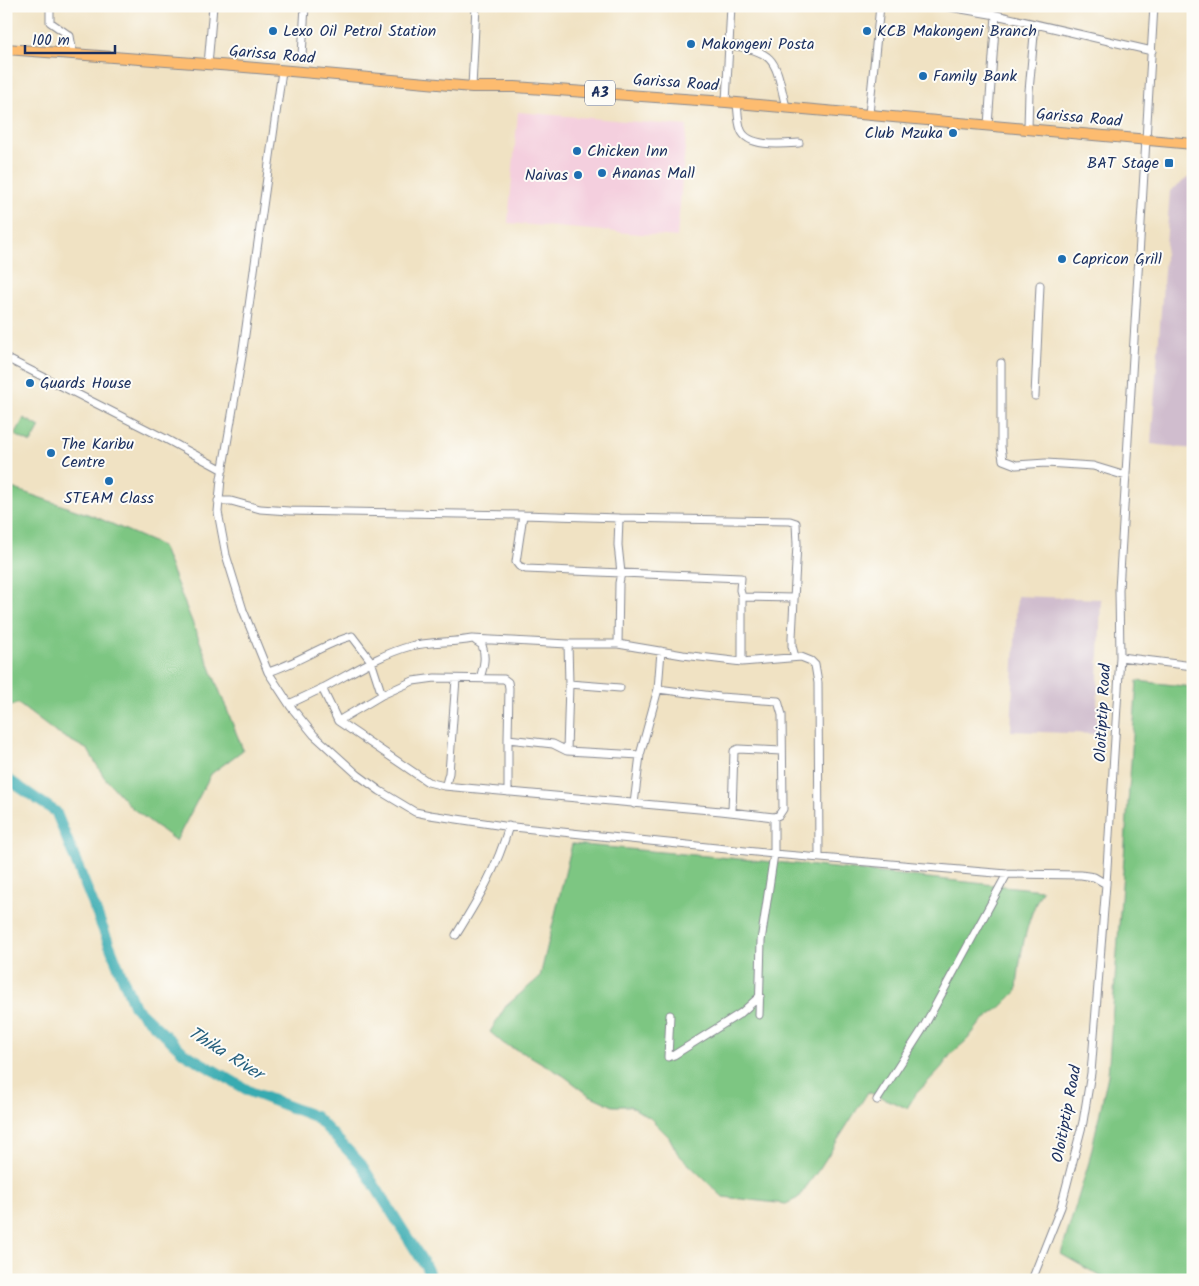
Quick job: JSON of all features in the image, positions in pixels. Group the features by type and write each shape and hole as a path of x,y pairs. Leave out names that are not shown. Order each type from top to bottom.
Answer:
{"highway":[{"name":"Garissa Road","path":"6,49 472,87 515,87 726,102 988,124 1193,144"}],"street":[{"path":"50,6 50,22 70,36 73,54"},
{"path":"208,65 212,6"},
{"path":"302,55 305,6"},
{"path":"472,87 476,6"},
{"path":"726,102 731,6"},
{"path":"869,114 880,6"},
{"path":"944,6 996,15 1152,51"},
{"name":"Oloitiptip Road","path":"1032,1280 1061,1207 1083,1122 1091,1073 1106,884 1120,657 1119,590 1154,6"},
{"path":"988,124 996,15"},
{"path":"1028,128 1035,24"},
{"path":"729,45 748,47 769,56 774,63 786,108"},
{"path":"282,71 246,327 218,501 220,525 226,555 243,610 268,672 289,704 314,735 358,775 398,804 422,814 509,826 774,854 1007,874 1088,876 1094,877 1106,884"},
{"path":"737,103 742,132 751,141 770,144 799,143"},
{"path":"1035,396 1040,284"},
{"path":"6,358 223,470"},
{"path":"1001,362 1001,447 1003,460 1016,465 1046,463 1093,466 1126,476"},
{"path":"218,501 231,501 260,510 523,514 796,523 797,544 792,646 795,657"},
{"path":"523,514 516,562 519,566 526,569 741,578 742,662"},
{"path":"618,644 619,583 621,573 618,545 619,518"},
{"path":"742,597 794,598"},
{"path":"268,672 293,663 333,642 352,636 371,661 382,695"},
{"path":"289,704 371,661 416,645 472,639 568,644 618,644 683,656 742,662 795,657 811,661 817,671 818,683 819,857"},
{"path":"472,639 481,643 484,650 485,659 480,678"},
{"path":"567,751 568,644"},
{"path":"634,804 640,755 658,689 661,651"},
{"path":"1120,657 1193,666"},
{"path":"338,720 382,695 413,681 435,678 504,679 508,682 509,688 508,792"},
{"path":"444,786 449,773 456,679"},
{"path":"569,684 620,688"},
{"path":"322,688 338,720 428,782 444,786 732,812 774,818 779,815 782,809 782,715 778,701 720,697 658,689"},
{"path":"508,739 553,744 567,751 640,755"},
{"path":"732,812 734,751 738,749 782,751"},
{"path":"759,1015 762,940 774,854 774,818"},
{"path":"456,935 488,882 499,858 509,826"},
{"path":"877,1100 922,1030 1007,874"},
{"path":"670,1015 668,1057 740,1013 760,996"}],"shaded area":[{"name":"Ananas Mall","path":"518,112 687,126 677,237 508,223"},
{"path":"1193,174 1193,449 1151,444 1170,191"},
{"path":"1017,596 1101,599 1096,734 1011,731"}],"green space":[{"path":"24,418 40,427 31,443 15,435"},
{"path":"6,486 96,517 162,546 243,750 211,774 176,841 132,808 104,777 88,750 55,732 17,703 6,709"},
{"path":"1137,681 1193,687 1193,1280 1107,1280 1061,1254 1089,1162 1108,1075"},
{"path":"572,844 796,864 1042,890 1024,939 1017,991 1000,1008 982,1021 967,1040 951,1054 941,1068 916,1094 907,1108 868,1092 820,1168 798,1198 786,1204 723,1197 678,1154 669,1137 650,1118 630,1106 613,1106 589,1095 564,1076 530,1056 504,1044 490,1032 506,1006 540,977"}],"waterway":[{"name":"Thika River","path":"6,778 56,812 134,1006 184,1053 251,1092 316,1117 361,1164 425,1265 432,1280"}],"place":[{"name":"Lexo Oil Petrol Station","path":"273,31"},
{"name":"KCB Makongeni Branch","path":"867,31"},
{"name":"Makongeni Posta","path":"691,44"},
{"name":"Family Bank","path":"923,76"},
{"name":"Club Mzuka","path":"953,133"},
{"name":"Chicken Inn","path":"577,151"},
{"name":"BAT Stage","path":"1169,163"},
{"name":"Ananas Mall","path":"602,173"},
{"name":"Naivas","path":"578,175"},
{"name":"Capricon Grill","path":"1062,259"},
{"name":"Guards House","path":"30,383"},
{"name":"The Karibu Centre","path":"51,453"},
{"name":"STEAM Class","path":"109,481"}]}
